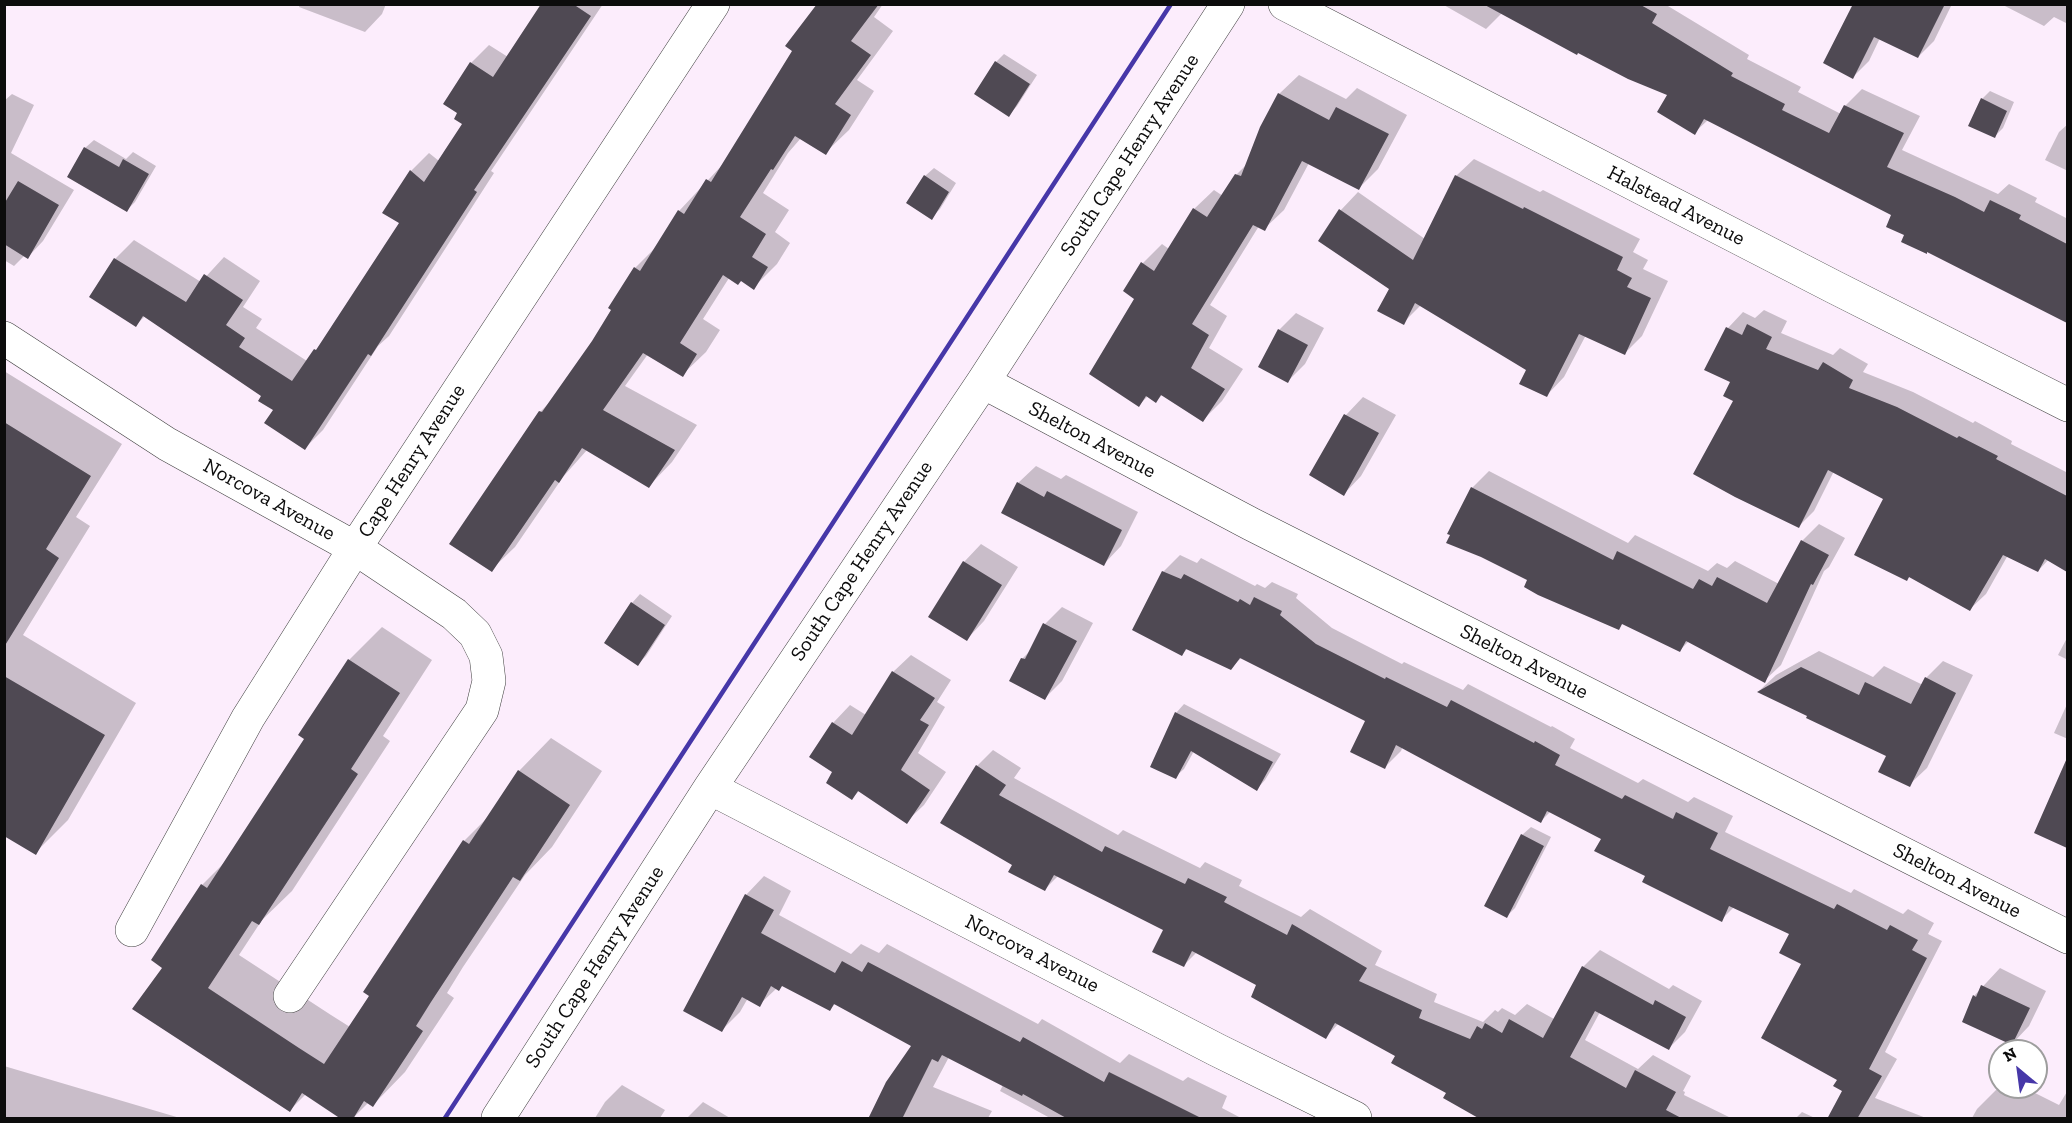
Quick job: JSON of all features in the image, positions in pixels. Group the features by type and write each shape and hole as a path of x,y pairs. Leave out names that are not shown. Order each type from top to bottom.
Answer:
{"street":[{"name":"Cape Henry Avenue","path":"132,930 248,718 355,548 712,4"},
{"name":"South Cape Henry Avenue","path":"498,1119 710,788 982,382 1228,4"},
{"name":"Halstead Avenue","path":"1285,4 1823,282 2067,405"},
{"name":"Norcova Avenue","path":"4,338 167,444 355,548 454,614 476,634 486,656 489,681 483,710 290,996"},
{"name":"Shelton Avenue","path":"982,382 1251,524 2067,937"},
{"name":"Norcova Avenue","path":"710,788 1355,1119"}],"building":[{"path":"541,4 573,4 591,16 474,190 477,192 371,356 368,354 305,450 264,423 273,410 258,401 261,396 143,316 136,327 89,297 114,258 186,302 204,274 243,300 226,325 245,338 239,347 292,381 314,349 316,350 399,223 382,213 410,170 424,182 462,124 454,119 457,113 443,104 470,62 493,77"},
{"path":"817,4 879,4 851,41 871,55 835,104 851,115 826,155 795,136 740,217 766,234 752,257 768,267 754,290 741,281 738,285 723,275 680,343 697,354 683,377 643,353 603,410 675,450 649,488 582,448 559,483 555,480 492,572 449,544 539,411 542,412 592,341 611,310 608,308 634,267 640,271 678,210 684,214 706,179 711,182 792,51 785,46"},
{"path":"1483,4 1639,4 1657,14 1652,23 1733,73 1731,76 1785,104 1782,110 1829,133 1844,105 1904,133 1887,167 1984,212 1990,200 2021,215 2019,219 2067,244 2067,323 1927,252 1927,254 1901,242 1904,235 1886,227 1891,215 1704,119 1695,135 1657,112 1667,95 1628,79 1578,53 1577,55"},
{"path":"1853,4 1945,4 1918,58 1874,37 1853,79 1823,63"},
{"path":"995,61 1030,84 1009,117 974,94"},
{"path":"1278,93 1329,120 1336,107 1389,134 1359,190 1302,161 1265,231 1253,225 1192,324 1209,335 1191,368 1225,389 1203,422 1161,395 1156,403 1146,396 1139,407 1089,374 1134,299 1123,291 1141,262 1154,271 1193,208 1207,217 1235,174 1241,176 1260,127"},
{"path":"1981,98 2007,111 1995,138 1968,126"},
{"path":"84,147 119,167 123,159 149,174 127,212 67,177"},
{"path":"924,175 949,192 932,220 906,203"},
{"path":"1455,175 1623,257 1617,270 1632,278 1627,287 1651,298 1625,355 1579,334 1547,397 1519,384 1526,370 1415,303 1404,325 1377,311 1389,289 1318,241 1339,209 1413,260"},
{"path":"18,181 59,205 28,259 4,244 4,204"},
{"path":"1747,324 1772,337 1766,349 1818,370 1823,362 1853,380 1849,388 1897,407 1957,438 1959,436 1998,456 1996,459 2067,496 2067,572 2045,559 2038,572 2003,555 1970,611 1909,577 1907,581 1854,555 1883,499 1828,470 1799,528 1693,474 1733,401 1723,396 1730,382 1704,370 1726,327 1742,335"},
{"path":"1278,329 1308,345 1288,383 1258,367"},
{"path":"1344,414 1379,433 1344,496 1309,475"},
{"path":"4,422 91,476 46,549 59,558 4,647"},
{"path":"1017,482 1044,497 1047,491 1122,530 1104,566 1001,513"},
{"path":"1471,487 1613,560 1617,551 1693,589 1699,579 1712,586 1717,577 1767,603 1801,540 1829,555 1813,585 1811,584 1765,683 1686,641 1680,652 1622,624 1619,630 1538,595 1524,587 1527,580 1481,557 1446,543 1450,535 1447,534"},
{"path":"963,561 1002,585 967,641 928,617"},
{"path":"1162,571 1181,579 1184,574 1238,602 1240,599 1250,605 1254,597 1282,611 1280,615 1316,644 1447,707 1451,700 1534,743 1535,741 1560,755 1555,765 1622,799 1625,795 1673,819 1676,812 1718,833 1710,849 1834,909 1837,904 1887,930 1890,925 1918,940 1912,950 1927,958 1869,1069 1882,1076 1857,1119 1827,1119 1842,1091 1833,1086 1837,1080 1761,1038 1801,964 1779,953 1789,934 1729,906 1722,922 1642,882 1645,876 1594,851 1601,839 1547,811 1541,823 1396,745 1385,769 1350,752 1365,721 1240,658 1231,670 1186,649 1182,656 1132,630"},
{"path":"631,602 665,625 638,666 604,643"},
{"path":"1043,623 1077,641 1045,700 1009,681 1021,658 1025,659"},
{"path":"348,659 400,693 351,769 358,774 259,925 252,921 208,988 299,1048 324,1064 369,996 363,992 463,840 469,844 518,770 570,805 520,881 513,877 431,1002 416,1026 423,1031 373,1107 364,1101 353,1119 341,1119 302,1093 290,1112 132,1009 162,968 151,960 201,884 207,888 304,739 298,735"},
{"path":"1801,667 1859,695 1865,682 1911,704 1925,677 1956,693 1910,787 1878,772 1886,756 1757,692"},
{"path":"892,671 935,698 920,720 929,725 901,770 930,790 907,824 858,791 852,800 826,783 832,772 809,757 832,722 852,735"},
{"path":"4,676 105,735 36,855 4,836"},
{"path":"1175,712 1273,762 1257,791 1191,751 1176,779 1150,767"},
{"path":"2067,758 2067,848 2034,833"},
{"path":"976,765 1006,785 999,795 1102,852 1105,846 1185,884 1188,878 1227,897 1224,902 1287,935 1292,924 1367,968 1359,981 1422,1010 1419,1018 1470,1039 1477,1026 1482,1029 1485,1023 1502,1033 1509,1019 1543,1038 1582,966 1653,1005 1655,1000 1686,1017 1669,1050 1595,1011 1570,1057 1626,1088 1635,1070 1676,1092 1666,1110 1683,1119 1480,1119 1443,1098 1446,1093 1391,1063 1395,1056 1335,1023 1326,1039 1251,997 1256,985 1192,951 1184,967 1152,952 1163,930 1054,875 1045,891 1008,872 1012,865 940,823"},
{"path":"1521,834 1544,846 1507,918 1484,906"},
{"path":"745,894 774,910 761,933 835,973 842,961 862,972 868,962 1020,1042 1023,1037 1104,1082 1109,1072 1203,1119 1068,1119 1023,1094 1022,1096 942,1055 938,1062 932,1059 902,1119 868,1119 886,1082 911,1046 834,1004 830,1011 782,986 779,991 771,986 760,1007 742,997 722,1032 683,1011"},
{"path":"1981,985 2030,1008 2015,1039 1999,1039 1962,1022 1973,995 1976,997"}],"railway":[{"path":"445,1118 1171,4"}]}
